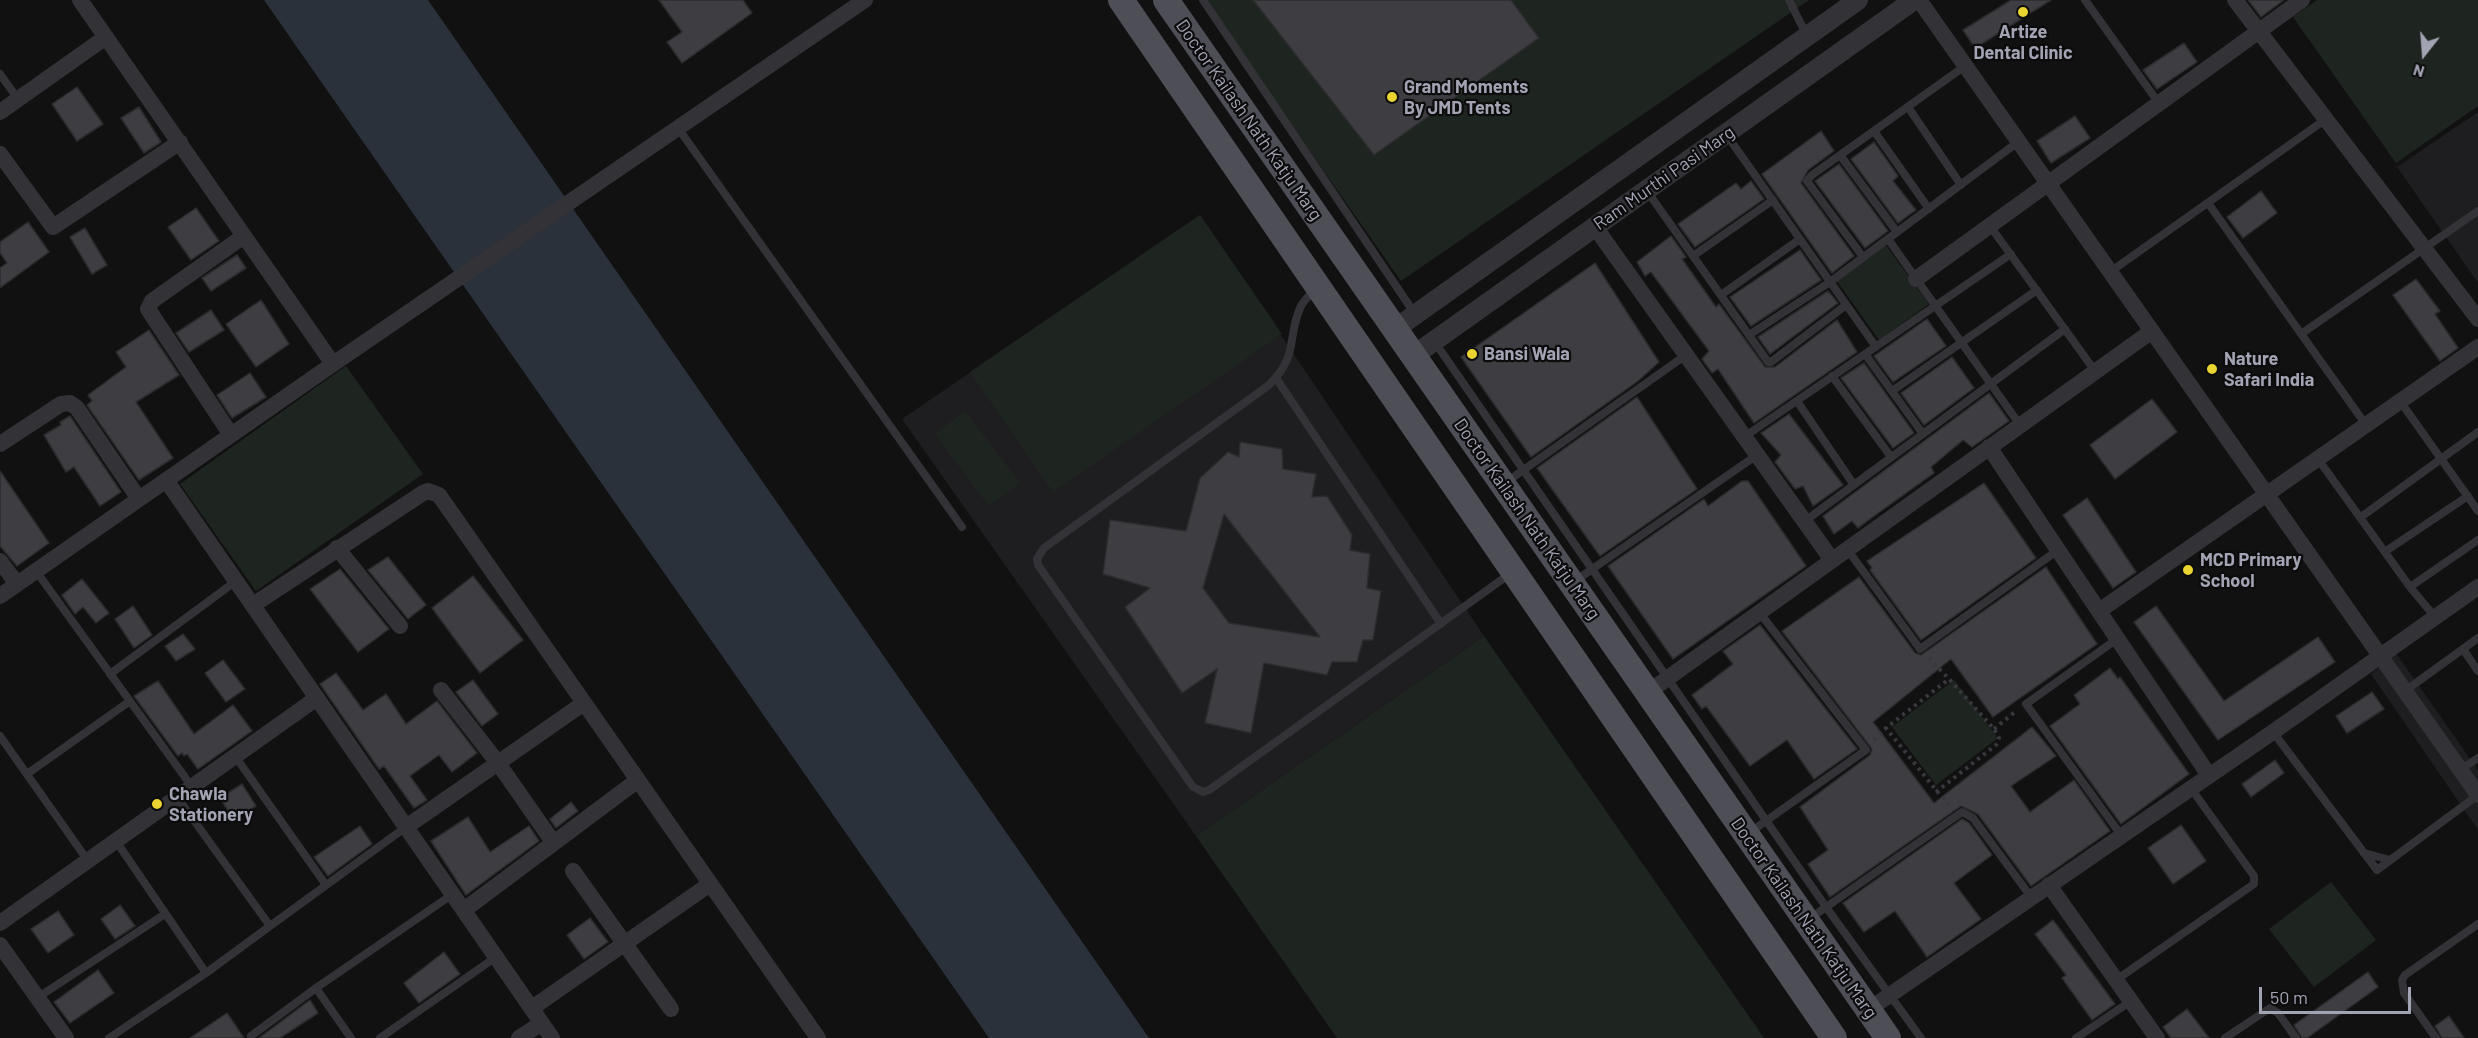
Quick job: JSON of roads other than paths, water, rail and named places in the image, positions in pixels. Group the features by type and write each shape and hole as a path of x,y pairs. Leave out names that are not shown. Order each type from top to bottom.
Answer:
{"main road":[{"name":"Doctor Kailash Nath Katju Marg","path":"1121,0 1834,1038"},
{"name":"Doctor Kailash Nath Katju Marg","path":"1166,0 1413,356 1513,478 1582,577 1647,693 1703,773 1756,828 1816,914 1868,1010 1887,1038"},
{"path":"1174,79 1206,56"},
{"path":"1669,796 1703,773"}],"street":[{"path":"80,0 333,364"},
{"path":"0,596 372,337 866,0"},
{"name":"Ram Murthi Pasi Marg","path":"1395,329 1858,0"},
{"path":"1916,0 1965,66 2478,795"},
{"name":"Ram Murthi Pasi Marg","path":"1413,356 1916,0"},
{"path":"2235,0 2478,319"},
{"path":"1916,279 2302,0"},
{"path":"0,112 106,37"},
{"path":"0,154 53,227 180,142"},
{"path":"1595,227 1832,560"},
{"path":"231,435 148,309 152,301 244,236"},
{"path":"1647,693 2152,331"},
{"path":"2099,611 2478,346"},
{"path":"0,444 61,404 70,403 77,408 138,500"},
{"path":"1989,447 2208,774"},
{"path":"166,480 552,1038"},
{"path":"253,605 423,493 428,491 439,495 818,1038"},
{"path":"337,548 400,626"},
{"path":"0,561 17,584"},
{"path":"1868,1010 2208,774 2273,732 2478,587"},
{"path":"441,690 498,763 554,843"},
{"path":"2,919 88,861 317,698"},
{"path":"406,827 584,703"},
{"path":"464,910 638,780"},
{"path":"573,871 671,1009"},
{"path":"531,1008 710,884"},
{"path":"2049,885 2157,1038"},
{"path":"0,945 66,1038"},
{"path":"519,1038 542,1023"}],"lane":[{"path":"1203,0 1416,314"},
{"path":"1789,0 1808,36"},
{"path":"2085,0 2158,102"},
{"path":"1863,257 1807,181 1812,175 1965,66"},
{"path":"0,74 18,99"},
{"path":"1908,107 1961,185"},
{"path":"2110,272 2326,119"},
{"path":"678,128 962,527"},
{"path":"1874,131 1929,209"},
{"path":"1726,134 1876,346"},
{"path":"1749,335 1830,282 2018,142"},
{"path":"1840,155 1897,232"},
{"path":"1647,191 1766,360 1771,362 1846,305"},
{"path":"1693,256 1773,201"},
{"path":"2208,203 2366,425"},
{"path":"2301,334 2478,211"},
{"path":"1990,226 2096,371"},
{"path":"1721,295 1800,239"},
{"path":"1888,239 2020,425"},
{"path":"1744,437 2011,254"},
{"path":"1318,286 1302,304 1296,318 1292,350 1276,378 1044,548 1037,559 1038,566 1193,787 1203,792 1209,790 1514,571"},
{"path":"1892,391 2037,290"},
{"path":"1804,521 2065,329"},
{"path":"1434,341 1513,478 1686,355"},
{"path":"1865,354 1923,434"},
{"path":"1832,376 1892,457"},
{"path":"1276,378 1441,624"},
{"path":"1797,401 1854,485"},
{"path":"2400,401 2478,511"},
{"path":"2361,517 2478,432"},
{"path":"1757,455 1582,577 1668,678 1756,828 1866,750 1759,612"},
{"path":"2318,459 2410,587 2435,617"},
{"path":"2386,551 2468,496"},
{"path":"2410,587 2478,540"},
{"path":"1847,549 1920,650 2058,550"},
{"path":"36,571 192,787"},
{"path":"110,674 236,581"},
{"path":"2405,691 2478,638"},
{"path":"2117,639 2026,704 2121,835"},
{"path":"2463,649 2478,671"},
{"path":"27,774 130,701"},
{"path":"2273,732 2377,870 2478,795"},
{"path":"0,736 4,749 27,774 88,861"},
{"path":"236,756 326,885"},
{"path":"2460,770 2478,758"},
{"path":"2116,980 2254,884 2254,876 2190,787"},
{"path":"177,797 270,926"},
{"path":"1921,1038 1890,994 1816,914 1962,812 1970,814 2031,897"},
{"path":"109,1038 206,973 406,827"},
{"path":"116,841 206,973"},
{"path":"2364,853 2390,860"},
{"path":"251,1038 316,988 453,894"},
{"path":"38,998 165,914"},
{"path":"2436,1038 2404,993 2402,980 2405,975 2478,924"},
{"path":"380,1038 496,957"},
{"path":"316,988 351,1038"},
{"path":"2076,1038 2131,1001"},
{"path":"2225,1038 2270,1008 2278,1013 2296,1038"}],"place":[{"name":"Artize Dental Clinic","path":"2023,12"},
{"name":"Grand Moments By JMD Tents","path":"1392,97"},
{"name":"Bansi Wala","path":"1472,354"},
{"name":"Nature Safari India","path":"2212,369"},
{"name":"MCD Primary School","path":"2188,570"},
{"name":"Chawla Stationery","path":"157,804"}]}
